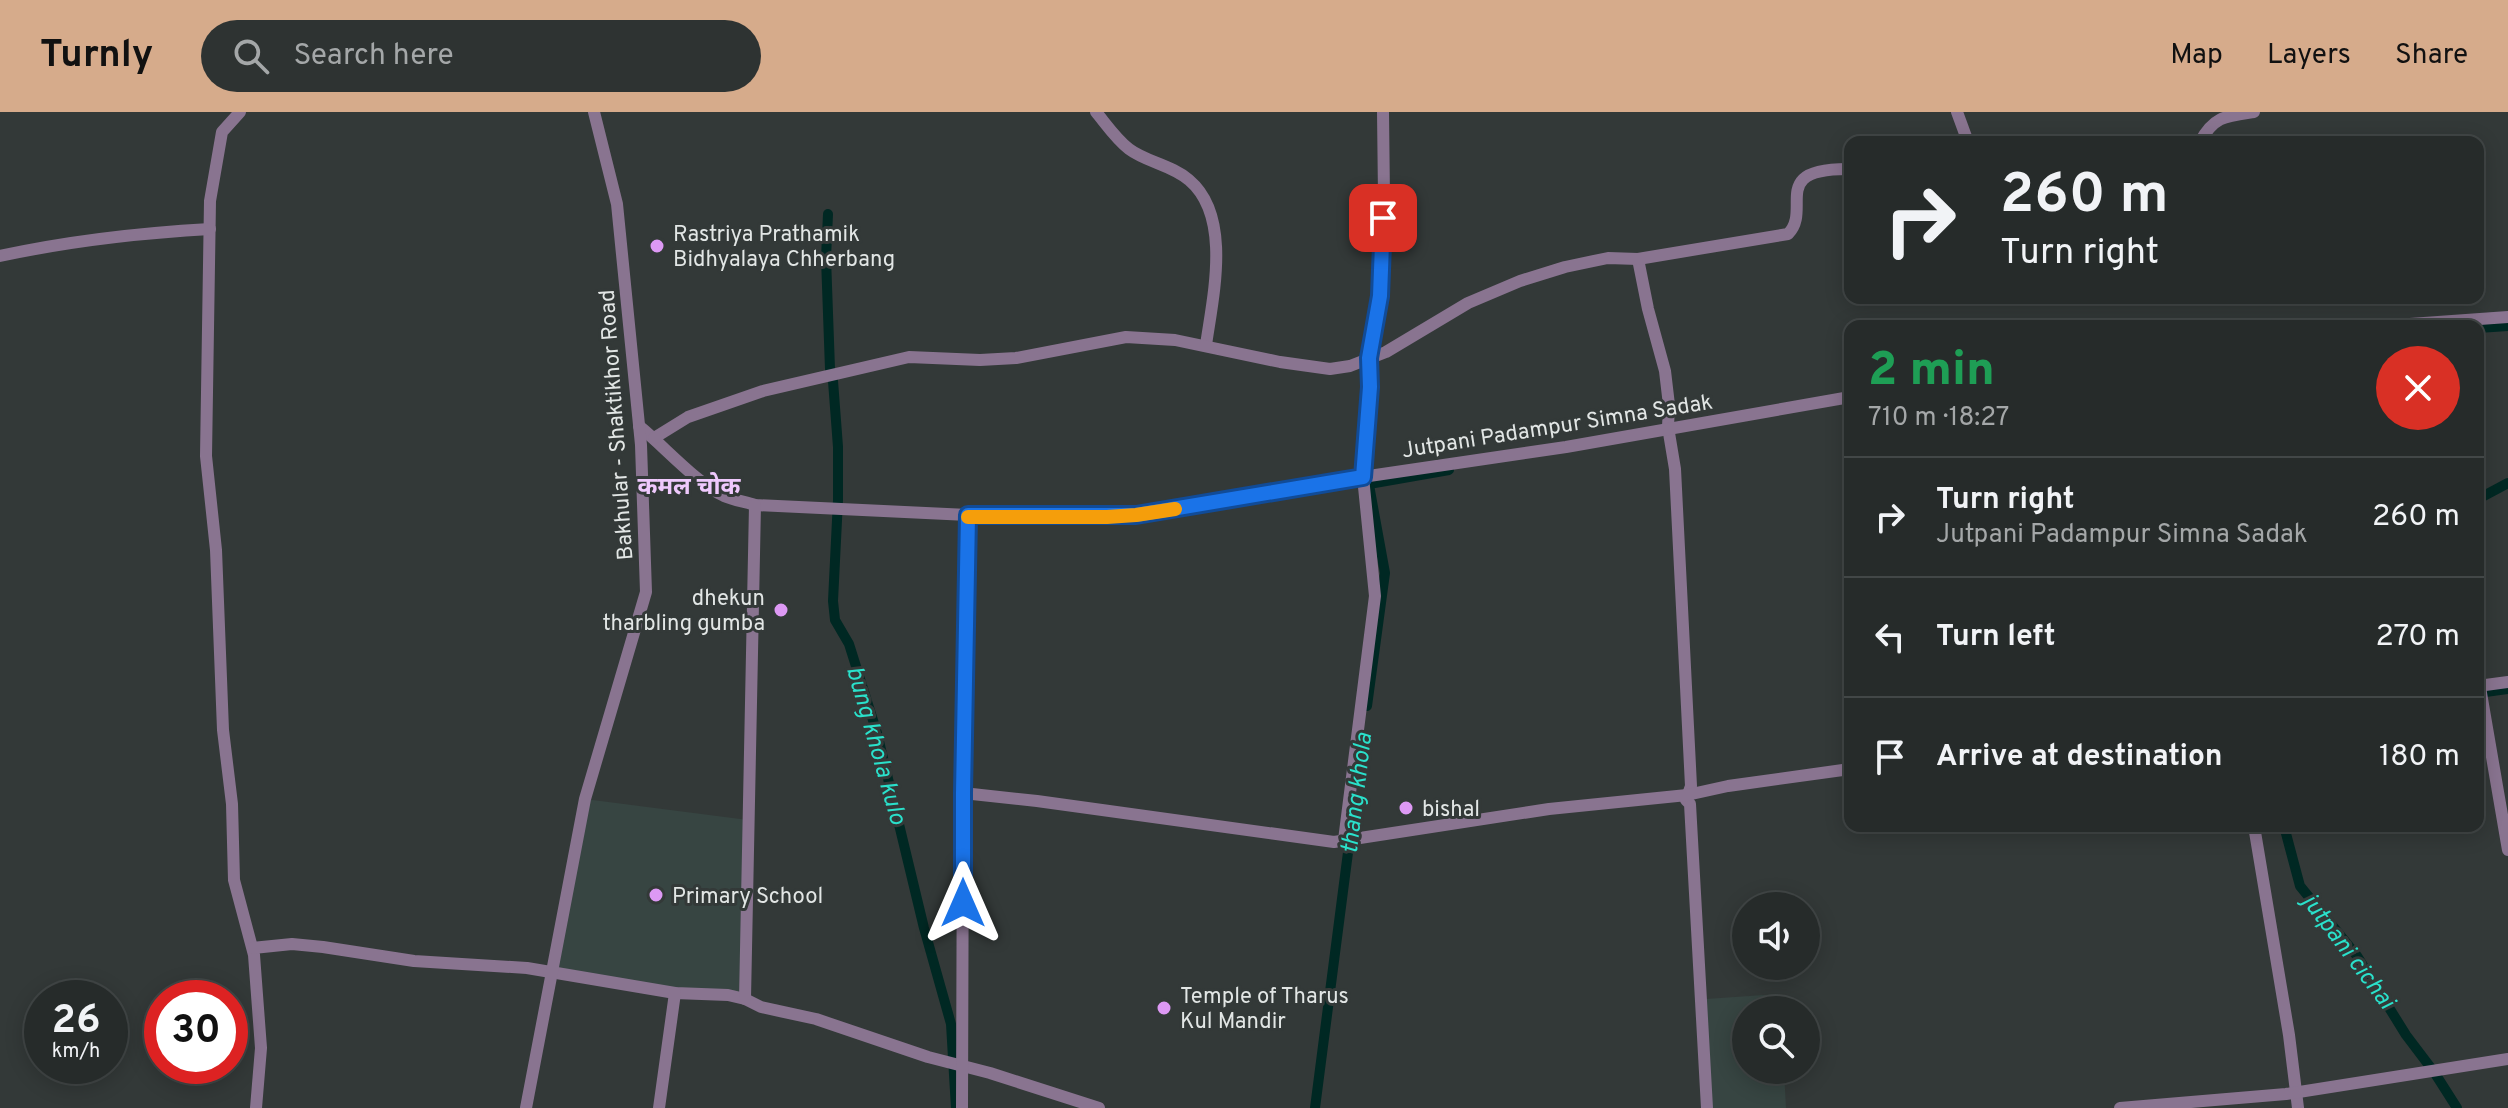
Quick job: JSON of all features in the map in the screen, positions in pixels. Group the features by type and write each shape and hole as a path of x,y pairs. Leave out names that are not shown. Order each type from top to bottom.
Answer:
{"street":[{"path":"240,112 222,132 210,201 206,456 216,550 223,730 232,804 234,880 253,948 261,1048 256,1108"},
{"name":"Bakhular - Shaktikhor Road","path":"526,1108 585,799 646,592 639,426 617,204 594,112"},
{"path":"1096,112 1128,148 1188,179 1204,198 1215,232 1217,264 1206,345"},
{"path":"1350,839 1375,596 1363,477 1370,395 1369,358 1380,296 1383,112"},
{"path":"1957,112 1966,136"},
{"path":"2203,136 2209,126 2228,116 2254,112"},
{"path":"654,438 688,417 763,391 909,357 1016,358 1126,337 1175,340 1330,369 1350,366 1386,352 1468,303 1520,281 1565,267 1608,258 1638,259 1788,234 1795,220 1795,194 1800,183 1809,175 1844,170"},
{"path":"0,256 40,247 210,229"},
{"path":"1638,259 1665,371 1669,434 1675,469 1691,786 1686,797"},
{"path":"2475,320 2508,317"},
{"name":"Jutpani Padampur Simna Sadak","path":"639,426 693,474 725,496 755,505 968,515 1136,515 1363,477 1669,434 1844,398"},
{"path":"745,999 755,505"},
{"path":"962,1108 957,1065 968,515"},
{"path":"2484,685 2508,682"},
{"path":"2484,709 2508,850"},
{"path":"963,793 1334,842 1549,809 1686,797 1728,786 1844,770"},
{"path":"1686,797 1691,817 1707,1108"},
{"path":"2255,832 2298,1108"},
{"path":"253,948 292,944 414,961 551,971 616,985 675,993 728,995 761,1007 816,1019 865,1037 1099,1108"},
{"path":"659,1108 675,993"},
{"path":"2120,1108 2295,1093 2508,1059"}],"shaded area":[{"name":"Primary School","path":"585,799 748,820 745,999 551,971"},
{"path":"1732,997 1732,1084 1785,1084 1786,1108 1708,1108 1706,999"}],"waterway":[{"name":"bung khola kulo","path":"828,214 826,258 830,369"},
{"name":"jutpani cichai","path":"2484,328 2508,326"},
{"name":"bung khola kulo","path":"833,381 838,447 835,620 849,644 877,733 924,928 951,1024 956,1108"},
{"path":"1369,484 1449,470"},
{"path":"2484,496 2508,483"},
{"name":"thang khola","path":"1367,706 1385,573 1369,485"},
{"path":"2484,692 2508,689"},
{"name":"thang khola","path":"1315,1108 1354,806"},
{"name":"jutpani cichai","path":"2286,832 2300,886 2357,956 2406,1035 2431,1068"},
{"path":"2436,1075 2457,1108"}],"slow traffic":[{"path":"968,517 1107,517 1175,509"}],"place":[{"name":"Rastriya Prathamik Bidhyalaya Chherbang","path":"657,246"},
{"name":"dhekun tharbling gumba","path":"781,610"},
{"name":"bishal","path":"1406,808"},
{"name":"Primary School","path":"656,895"},
{"name":"Temple of Tharus Kul Mandir","path":"1164,1008"}],"district":[{"name":"कमल चोक","path":"689,486"}],"route":[{"path":"963,903 968,515 1136,515 1363,477 1369,409 1369,358 1380,296 1383,218"}]}
